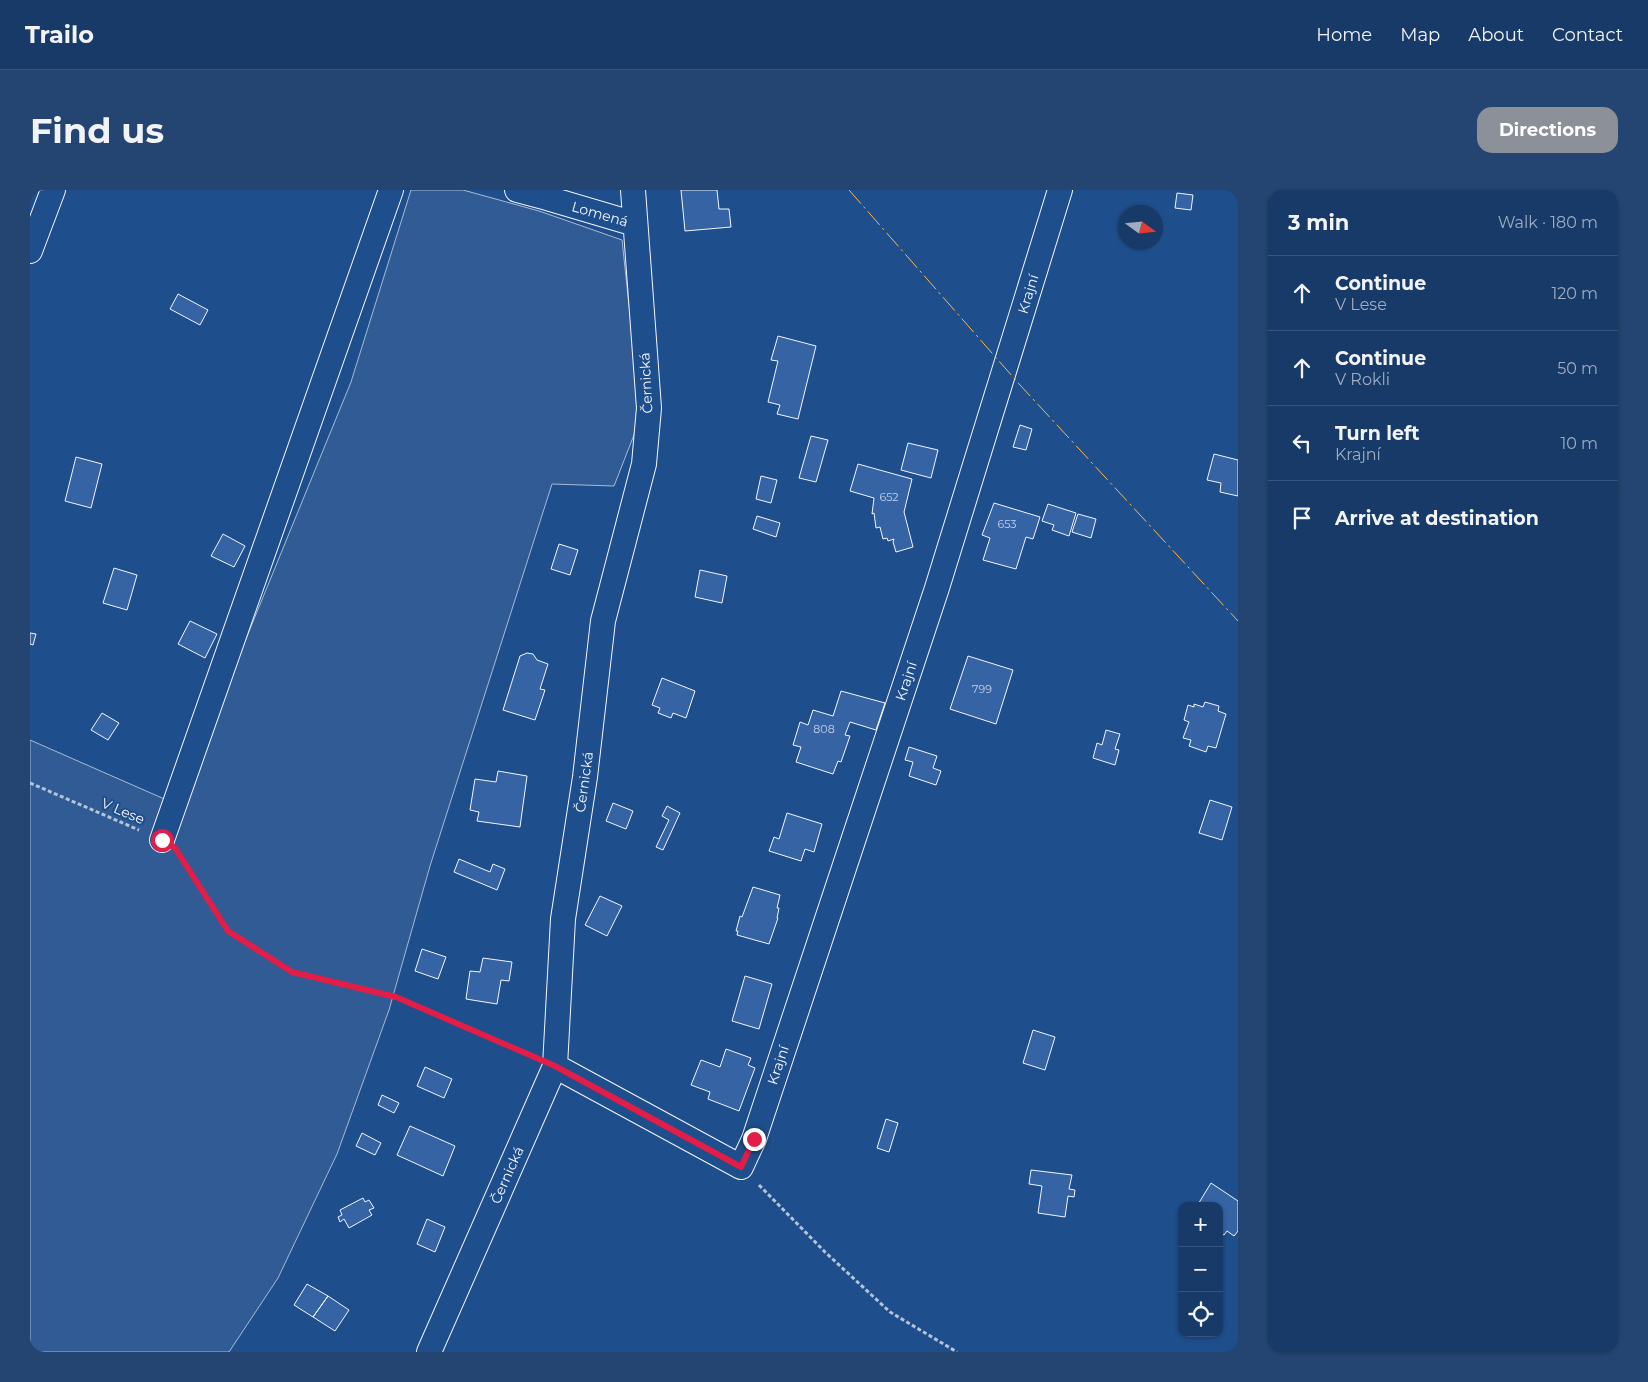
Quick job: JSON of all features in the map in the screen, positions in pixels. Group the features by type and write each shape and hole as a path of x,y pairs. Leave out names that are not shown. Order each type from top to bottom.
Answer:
{"street":[{"path":"30,251 53,190"},
{"path":"162,840 391,190"},
{"name":"Lomená","path":"517,190 543,194 635,224"},
{"name":"Černická","path":"429,1352 555,1066 563,919 585,777 603,621 644,464 649,408 634,190"},
{"name":"Krajní","path":"741,1167 754,1139 931,607 1060,190"},
{"path":"555,1066 741,1167"}],"path":[{"name":"V Lese","path":"30,783 162,840 175,848 228,931 292,972 396,997 555,1066"},
{"path":"741,1167 825,1252 890,1312 957,1352"}],"shaded area":[{"path":"411,190 463,190 539,211 622,240 641,417 614,486 552,484 430,866 389,1010 337,1154 278,1278 229,1352 30,1352 30,740 178,805 351,382"}],"building":[{"path":"681,190 717,190 719,209 729,209 731,227 685,231"},
{"path":"1177,193 1193,195 1191,210 1175,208"},
{"path":"178,294 208,310 200,325 170,309"},
{"path":"778,336 816,346 798,419 777,414 780,405 768,402 778,361 771,360"},
{"path":"1020,425 1032,429 1026,450 1013,447"},
{"path":"811,436 828,440 816,482 799,478"},
{"path":"908,443 938,450 931,478 901,470"},
{"path":"1214,454 1238,460 1238,496 1220,492 1221,483 1207,480"},
{"path":"76,457 102,464 91,508 65,501"},
{"path":"858,464 912,479 904,512 913,547 896,552 894,539 888,541 887,538 883,539 880,527 876,528 874,513 872,514 874,498 850,491"},
{"path":"761,476 777,480 771,503 756,499"},
{"path":"994,503 1040,517 1033,539 1026,537 1016,569 983,560 990,538 982,535"},
{"path":"1048,504 1076,513 1069,536 1052,530 1054,525 1042,521"},
{"path":"1078,514 1096,519 1091,538 1072,532"},
{"path":"757,516 780,523 776,537 753,529"},
{"path":"223,534 245,546 234,567 211,556"},
{"path":"559,544 578,550 570,575 551,569"},
{"path":"114,568 137,575 127,610 103,603"},
{"path":"700,570 727,576 722,603 695,597"},
{"path":"190,621 217,634 205,658 178,644"},
{"path":"30,633 36,634 33,645 30,644"},
{"path":"527,653 533,654 537,660 548,664 540,689 545,690 535,720 503,710 520,656"},
{"path":"968,656 1013,670 996,724 950,709"},
{"path":"662,678 695,691 686,718 673,713 671,718 658,713 660,708 652,705"},
{"path":"841,691 885,703 876,730 850,722 845,735 850,736 841,762 838,761 833,774 796,762 801,747 793,745 800,722 808,725 813,710 833,716"},
{"path":"1205,702 1219,706 1218,711 1226,714 1216,748 1208,746 1206,752 1189,746 1191,740 1183,738 1189,722 1184,720 1188,705 1194,707 1194,704 1203,707"},
{"path":"102,713 119,723 108,740 91,730"},
{"path":"1106,730 1120,734 1115,749 1119,750 1115,765 1093,758 1097,743 1102,745"},
{"path":"909,747 937,756 933,768 941,771 936,785 909,776 913,762 905,760"},
{"path":"498,771 527,776 520,827 477,821 479,812 470,810 475,779 496,782"},
{"path":"1210,800 1232,807 1222,840 1199,833"},
{"path":"613,803 633,811 626,829 606,821"},
{"path":"667,806 680,813 663,850 656,847 669,820 662,816"},
{"path":"787,813 822,824 814,852 805,849 801,861 769,851 774,837 779,839"},
{"path":"459,859 490,872 493,864 505,869 497,890 454,872"},
{"path":"753,887 780,895 777,908 779,908 778,918 769,944 737,935 738,931 736,931 740,916 742,917"},
{"path":"600,896 622,906 607,936 585,925"},
{"path":"422,949 446,957 438,979 415,971"},
{"path":"483,958 512,962 509,981 501,980 497,1004 466,999 470,971 480,972"},
{"path":"745,976 772,984 759,1029 732,1021"},
{"path":"1033,1030 1055,1037 1045,1070 1023,1063"},
{"path":"726,1049 751,1058 748,1065 755,1068 739,1111 708,1099 710,1092 691,1085 701,1060 720,1067"},
{"path":"425,1067 452,1079 444,1098 417,1086"},
{"path":"382,1095 399,1103 394,1113 378,1105"},
{"path":"886,1119 898,1123 889,1152 877,1148"},
{"path":"410,1126 455,1146 443,1176 397,1155"},
{"path":"362,1133 381,1143 375,1155 356,1146"},
{"path":"1031,1170 1072,1175 1069,1189 1075,1190 1074,1197 1068,1196 1065,1217 1038,1213 1042,1186 1029,1184"},
{"path":"1211,1183 1238,1201 1238,1231 1234,1236 1227,1231 1223,1234 1223,1202 1199,1202"},
{"path":"363,1198 365,1202 369,1200 374,1208 369,1210 372,1215 349,1228 344,1219 340,1222 338,1217 342,1215 340,1210"},
{"path":"427,1219 445,1227 435,1252 417,1244"},
{"path":"307,1284 328,1296 313,1317 294,1305"},
{"path":"328,1296 349,1310 335,1331 313,1317"}],"power":[{"path":"849,190 1020,385 1238,621"}],"route":[{"path":"162,840 175,848 228,931 292,972 396,997 555,1066 741,1167 754,1139"}]}
